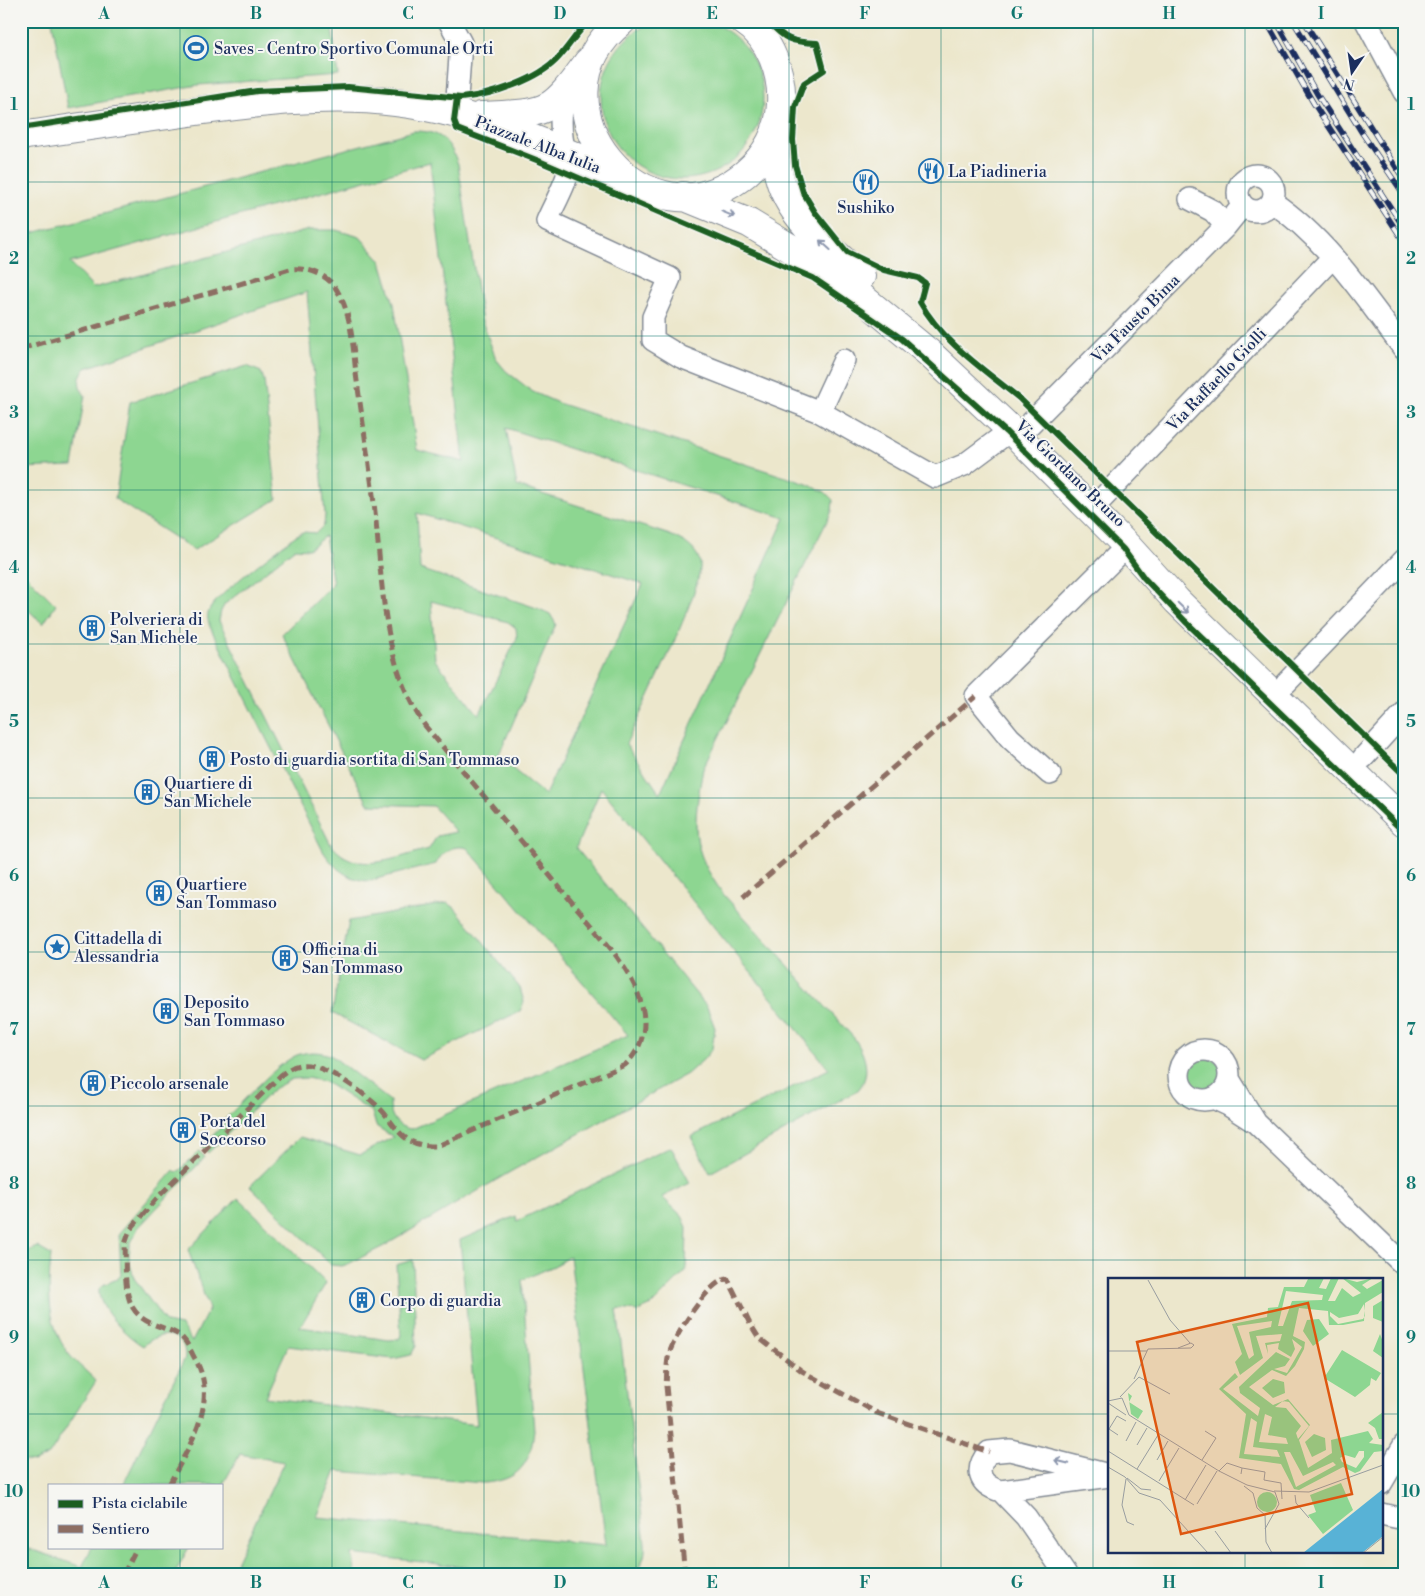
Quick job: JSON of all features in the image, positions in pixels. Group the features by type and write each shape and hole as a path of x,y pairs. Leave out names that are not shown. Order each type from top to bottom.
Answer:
{"main road":[{"name":"Piazzale Alba Iulia","path":"461,107 656,192 682,196 715,191 744,175 765,152 776,130 781,100 777,70 766,46 747,22"},
{"name":"Piazzale Alba Iulia","path":"461,107 538,112 555,104 613,31"},
{"name":"Piazzale Alba Iulia","path":"613,31 596,54 587,76 585,101 591,132 602,154 613,166 632,181"},
{"path":"21,136 256,102 343,98 461,107"},
{"name":"Via Giordano Bruno","path":"776,130 776,161 785,194 801,221 821,242 931,335 1177,601 1404,822"},
{"name":"Via Giordano Bruno","path":"682,196 749,223 842,281 1018,429 1100,501 1404,799"}],"street":[{"path":"448,21 461,43 461,107"},
{"path":"1366,21 1404,92"},
{"path":"567,91 562,106 565,152 569,164 568,173 547,221 670,278 653,317 653,340 681,357 820,412 844,360"},
{"path":"1253,175 1264,177 1272,185 1274,196 1268,206 1258,211 1242,205 1238,188 1244,180 1253,175"},
{"path":"1190,198 1213,210 1226,226"},
{"path":"1272,202 1290,214 1333,257 1404,349"},
{"name":"Via Fausto Bima","path":"820,412 935,477 964,464 1018,429 1226,226 1242,205"},
{"name":"Via Raffaello Giolli","path":"1100,501 1333,257"},
{"path":"1357,286 1371,290 1404,327"},
{"path":"1050,774 1010,738 976,696 1127,546"},
{"path":"1286,683 1404,560"},
{"path":"1363,758 1404,713"},
{"path":"1229,1079 1220,1094 1213,1098 1197,1099 1184,1090 1179,1075 1183,1060 1196,1051 1213,1051 1226,1062 1229,1079 1256,1123"},
{"path":"1213,1098 1256,1123 1404,1265"},
{"path":"1382,1482 1404,1445"},
{"path":"1066,1575 1036,1530 1015,1505 1000,1491 987,1485 980,1475 981,1461 989,1452 999,1450 1038,1456 1108,1475"},
{"path":"1000,1491 1108,1475"},
{"path":"1036,1530 1030,1516 1030,1506 1039,1486"},
{"path":"1382,1514 1404,1519"}],"green space":[{"path":"682,17 713,23 739,41 757,67 763,98 757,129 739,155 713,173 682,179 651,173 625,155 607,129 601,98 607,67 625,41 651,23"},
{"name":"Saves - Centro Sportivo Comunale Orti","path":"52,21 331,21 338,75 198,85 68,108"},
{"path":"414,131 431,133 443,138 458,164 482,321 496,359 506,371 533,392 558,403 807,484 825,492 833,500 832,511 703,769 696,821 699,849 713,878 724,895 854,1038 864,1057 866,1071 858,1090 710,1173 691,1137 829,1069 601,788 576,848 707,1007 715,1028 712,1049 703,1060 687,1074 510,1172 384,1246 342,1266 331,1265 250,1186 300,1137 360,1155 393,1137 376,1126 372,1112 325,1082 307,1078 292,1079 275,1088 208,1153 202,1147 225,1123 223,1121 269,1075 297,1055 319,1052 332,1056 390,1101 391,1112 398,1124 412,1129 628,1035 467,848 457,847 448,850 436,864 368,881 347,875 332,863 323,851 210,627 209,611 224,593 295,536 303,532 316,533 324,525 325,515 307,292 86,368 81,374 80,381 85,395 73,466 21,468 21,313 29,310 21,277 21,232 25,235","holes":["430,162 464,462 417,450 394,304 381,261 360,237 336,230 309,230 93,288 70,263","506,428 785,518 660,794 626,744 682,623 699,577 700,563 698,557 687,544 667,534 517,486","417,513 643,584 545,795 498,757 556,624 550,614 537,608 420,569","325,536 333,584 282,634 368,804 433,806 456,832 437,836 429,849 377,862 352,860 340,854 330,843 219,621 225,604 295,548 309,549","431,601 508,622 516,628 517,638 479,715 435,660"]},
{"path":"247,366 261,372 264,380 277,499 194,550 115,499 130,402"},
{"path":"25,574 56,605 43,624 21,603 21,578"},
{"path":"448,903 455,908 520,988 524,1002 520,1011 421,1060 332,1013 349,921"},
{"path":"1205,1057 1217,1062 1222,1074 1217,1086 1205,1091 1193,1086 1188,1074 1193,1062"},
{"path":"671,1147 690,1183 662,1197 682,1216 687,1227 686,1271 652,1305 638,1311 617,1309 645,1543 645,1553 642,1562 629,1575 535,1575 352,1554 356,1575 230,1575 284,1462 240,1454 222,1486 222,1484 123,1484 185,1358 184,1349 181,1342 171,1335 157,1337 143,1346 137,1342 108,1313 100,1297 99,1289 121,1275 119,1233 174,1170 177,1173 199,1151 205,1157 138,1228 130,1245 129,1260 134,1278 166,1323 181,1326 192,1342 209,1309 188,1250 238,1198 326,1283 300,1327 389,1340 399,1339 401,1335 396,1265 413,1260 416,1346 411,1355 393,1359 288,1346 265,1397 477,1425 460,1240 516,1216 517,1221","holes":["570,1256 606,1545 317,1517 336,1471 483,1483 506,1479 521,1468 530,1452 534,1430 522,1280 554,1266"]},
{"path":"37,1247 51,1255 50,1302 58,1336 71,1357 96,1381 49,1455 34,1462 21,1460 21,1254"},
{"path":"21,1546 82,1567 92,1548 188,1548 174,1575 21,1575"}],"railway":[{"path":"1266,21 1314,104 1404,242"},
{"path":"1276,21 1317,94 1404,228"},
{"path":"1293,21 1362,133 1404,195"},
{"path":"1304,21 1404,180"}],"marked path":[{"path":"21,349 290,269 304,269 318,273 334,286 343,302 352,335 373,496 383,596 387,624 401,678 412,703 426,727 609,946 629,975 636,989 643,1012 644,1028 640,1044 625,1065 437,1146 414,1143 406,1138 374,1103 329,1072 309,1065 294,1066 280,1076 156,1199 130,1230 125,1244 128,1294 137,1314 148,1322 173,1332 184,1339 201,1373 204,1390 203,1406 193,1439 170,1484"},
{"path":"743,897 976,696"},
{"path":"685,1575 666,1386 667,1362 672,1346 685,1323 703,1298 721,1281 728,1279 759,1338 802,1371 877,1413 989,1452"},
{"path":"123,1575 136,1548"}],"cycle path":[{"path":"21,128 257,91 348,87 461,98 487,94 514,85 540,73 559,57 589,21"},
{"path":"768,21 789,39 817,43 824,70 804,83 795,107 793,140 795,165 803,192 815,212 847,252 884,270 918,278 925,283 920,302 929,317 952,343 1020,399 1404,775"},
{"path":"457,98 454,121 457,129 539,161 813,278 902,339 1006,432 1123,549 1144,578 1185,621 1404,832"}],"place":[{"name":"Saves - Centro Sportivo Comunale Orti","path":"196,48"},
{"name":"La Piadineria","path":"931,171"},
{"name":"Sushiko","path":"866,182"},
{"name":"Polveriera di San Michele","path":"92,628"},
{"name":"Posto di guardia sortita di San Tommaso","path":"212,759"},
{"name":"Quartiere di San Michele","path":"147,792"},
{"name":"Quartiere San Tommaso","path":"159,893"},
{"name":"Cittadella di Alessandria","path":"57,947"},
{"name":"Officina di San Tommaso","path":"285,958"},
{"name":"Deposito San Tommaso","path":"166,1011"},
{"name":"Piccolo arsenale","path":"93,1083"},
{"name":"Porta del Soccorso","path":"183,1130"},
{"name":"Corpo di guardia","path":"362,1300"}]}
